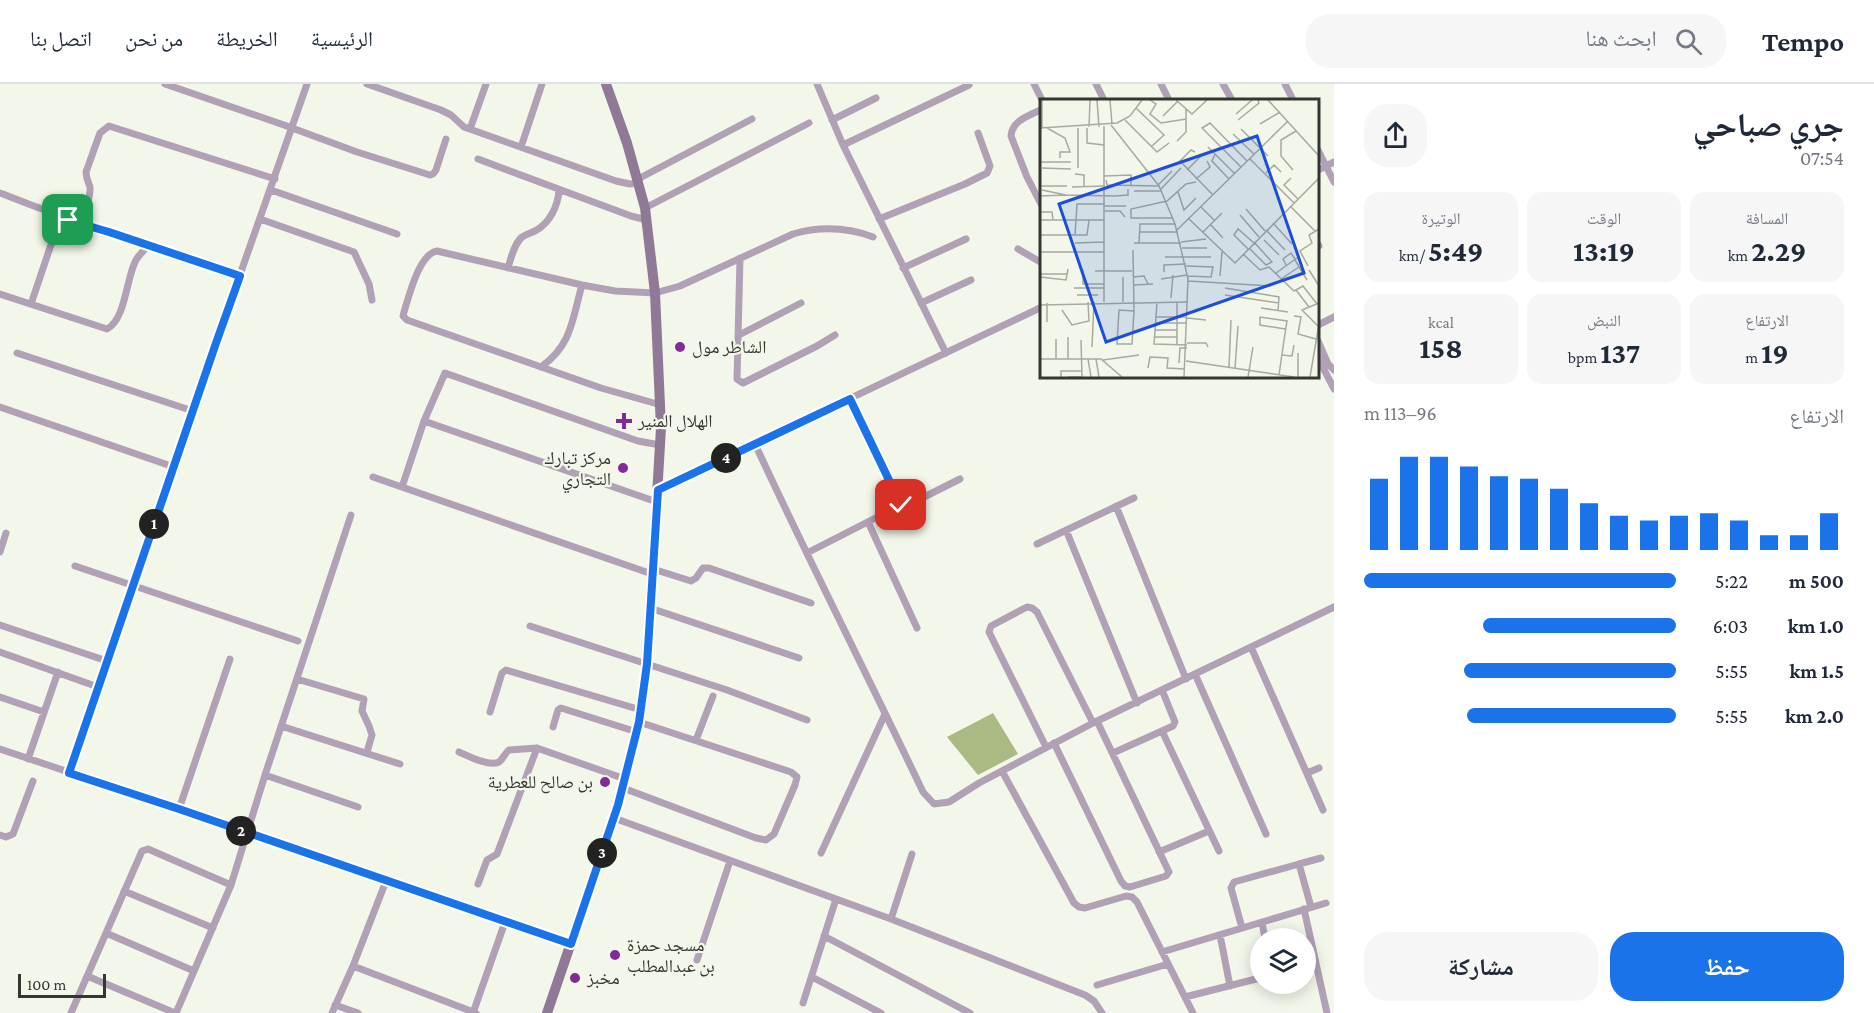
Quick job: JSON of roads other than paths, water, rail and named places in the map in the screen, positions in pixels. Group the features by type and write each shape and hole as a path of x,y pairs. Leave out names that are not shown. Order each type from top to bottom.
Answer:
{"main road":[{"path":"547,1013 614,818 638,727 647,664 660,445 655,293 647,220 639,181 606,84"}],"street":[{"path":"165,84 357,152 431,175 436,170 446,139"},
{"path":"69,773 307,84"},
{"path":"368,84 386,87 441,110 460,125 470,129 630,184 752,119"},
{"path":"470,129 486,84"},
{"path":"521,147 542,84"},
{"path":"817,84 843,145 946,352"},
{"path":"1034,84 1042,99"},
{"path":"1096,84 1104,99"},
{"path":"1161,84 1168,99"},
{"path":"1223,84 1231,99"},
{"path":"1285,84 1292,99"},
{"path":"843,145 969,85"},
{"path":"832,120 876,98"},
{"path":"1040,111 1016,123 1011,128 1011,136 1040,204"},
{"path":"645,208 809,123"},
{"path":"0,194 61,215 80,214 86,206 90,191 86,172 100,133 109,126 275,179"},
{"path":"879,219 987,173 990,166 978,133"},
{"path":"1319,154 1334,182"},
{"path":"478,159 647,220"},
{"path":"1319,169 1334,162"},
{"path":"271,190 397,234"},
{"path":"508,268 519,240 546,223 555,207 559,190"},
{"path":"260,219 354,252 369,284 372,300"},
{"path":"30,304 58,225 64,221 72,220 240,276"},
{"path":"660,405 601,388 412,323 404,316 420,267 431,252 437,251 582,285 615,291 655,293 680,286 793,234 807,230 841,228 873,237"},
{"path":"903,268 966,240"},
{"path":"0,294 104,329 110,328 118,317 134,263 148,246"},
{"path":"1018,249 1040,262"},
{"path":"740,258 737,379 743,383 835,335"},
{"path":"921,303 971,280"},
{"path":"541,367 553,358 566,340 582,285"},
{"path":"739,335 801,303"},
{"path":"658,490 1040,307"},
{"path":"1319,324 1334,317"},
{"path":"1319,345 1328,364 1334,370"},
{"path":"17,353 193,411"},
{"path":"1319,362 1334,389"},
{"path":"402,487 424,421 445,373 638,441 660,445"},
{"path":"850,399 901,505"},
{"path":"0,407 174,467"},
{"path":"424,421 657,502"},
{"path":"755,444 923,792 933,804 949,802 1095,722 1334,607"},
{"path":"373,477 652,571 691,581 696,579 703,568 709,568 811,603"},
{"path":"807,554 901,505 908,505 960,479"},
{"path":"1037,544 1134,498"},
{"path":"1116,507 1186,679"},
{"path":"87,976 176,1013 231,885 351,515"},
{"path":"868,522 918,628"},
{"path":"1066,530 1137,703"},
{"path":"0,552 6,533"},
{"path":"75,566 298,641"},
{"path":"1029,607 1037,612 1113,753 1160,852 1169,872 1168,875 1130,886 1123,884 1050,745 989,632 992,626 1029,607"},
{"path":"650,608 799,657"},
{"path":"0,626 107,662"},
{"path":"530,626 727,690 807,720"},
{"path":"1251,647 1323,810"},
{"path":"0,652 98,687"},
{"path":"179,809 230,659"},
{"path":"490,712 502,673 506,670 641,710"},
{"path":"28,759 58,672"},
{"path":"1195,674 1266,834"},
{"path":"297,679 364,699 362,711 372,735 367,752"},
{"path":"1113,753 1173,726 1175,723 1162,690"},
{"path":"696,740 713,696"},
{"path":"0,697 44,712"},
{"path":"459,752 480,761 496,763 508,750 537,748 756,838 766,840 774,834 797,777 791,772 696,740 561,708 558,710 553,727"},
{"path":"821,853 885,714"},
{"path":"281,726 400,764"},
{"path":"1162,731 1219,851"},
{"path":"478,884 487,860 497,854 537,748"},
{"path":"0,759 2,750 571,944"},
{"path":"1307,772 1319,768"},
{"path":"1002,771 1074,903 1085,908 1126,896 1132,897 1137,902 1193,1013"},
{"path":"265,775 358,807"},
{"path":"0,835 6,837 13,834 33,780"},
{"path":"614,818 891,919 1085,995 1094,1000 1102,1013"},
{"path":"1160,852 1209,831"},
{"path":"71,1013 140,853 148,849 231,885"},
{"path":"891,919 912,854"},
{"path":"1242,928 1231,888 1234,882 1321,858"},
{"path":"697,960 730,861"},
{"path":"1299,864 1311,928"},
{"path":"332,1013 386,881"},
{"path":"124,891 213,928"},
{"path":"803,1003 836,899"},
{"path":"1162,952 1326,903"},
{"path":"353,966 474,1013 505,922"},
{"path":"1262,922 1263,928"},
{"path":"106,933 194,971"},
{"path":"1220,935 1230,986"},
{"path":"825,936 970,1013"},
{"path":"1097,985 1168,964"},
{"path":"1316,964 1327,1013"},
{"path":"812,977 881,1013"},
{"path":"1185,997 1250,981"},
{"path":"335,1005 358,1013"}],"place":[{"name":"الشاطر مول","path":"680,347"},
{"name":"الهلال المنير","path":"624,421"},
{"name":"مركز تبارك التجاري","path":"623,468"},
{"name":"بن صالح للعطرية","path":"605,782"},
{"name":"مسجد حمزة بن عبدالمطلب","path":"615,955"},
{"name":"مخبز","path":"575,978"}]}
